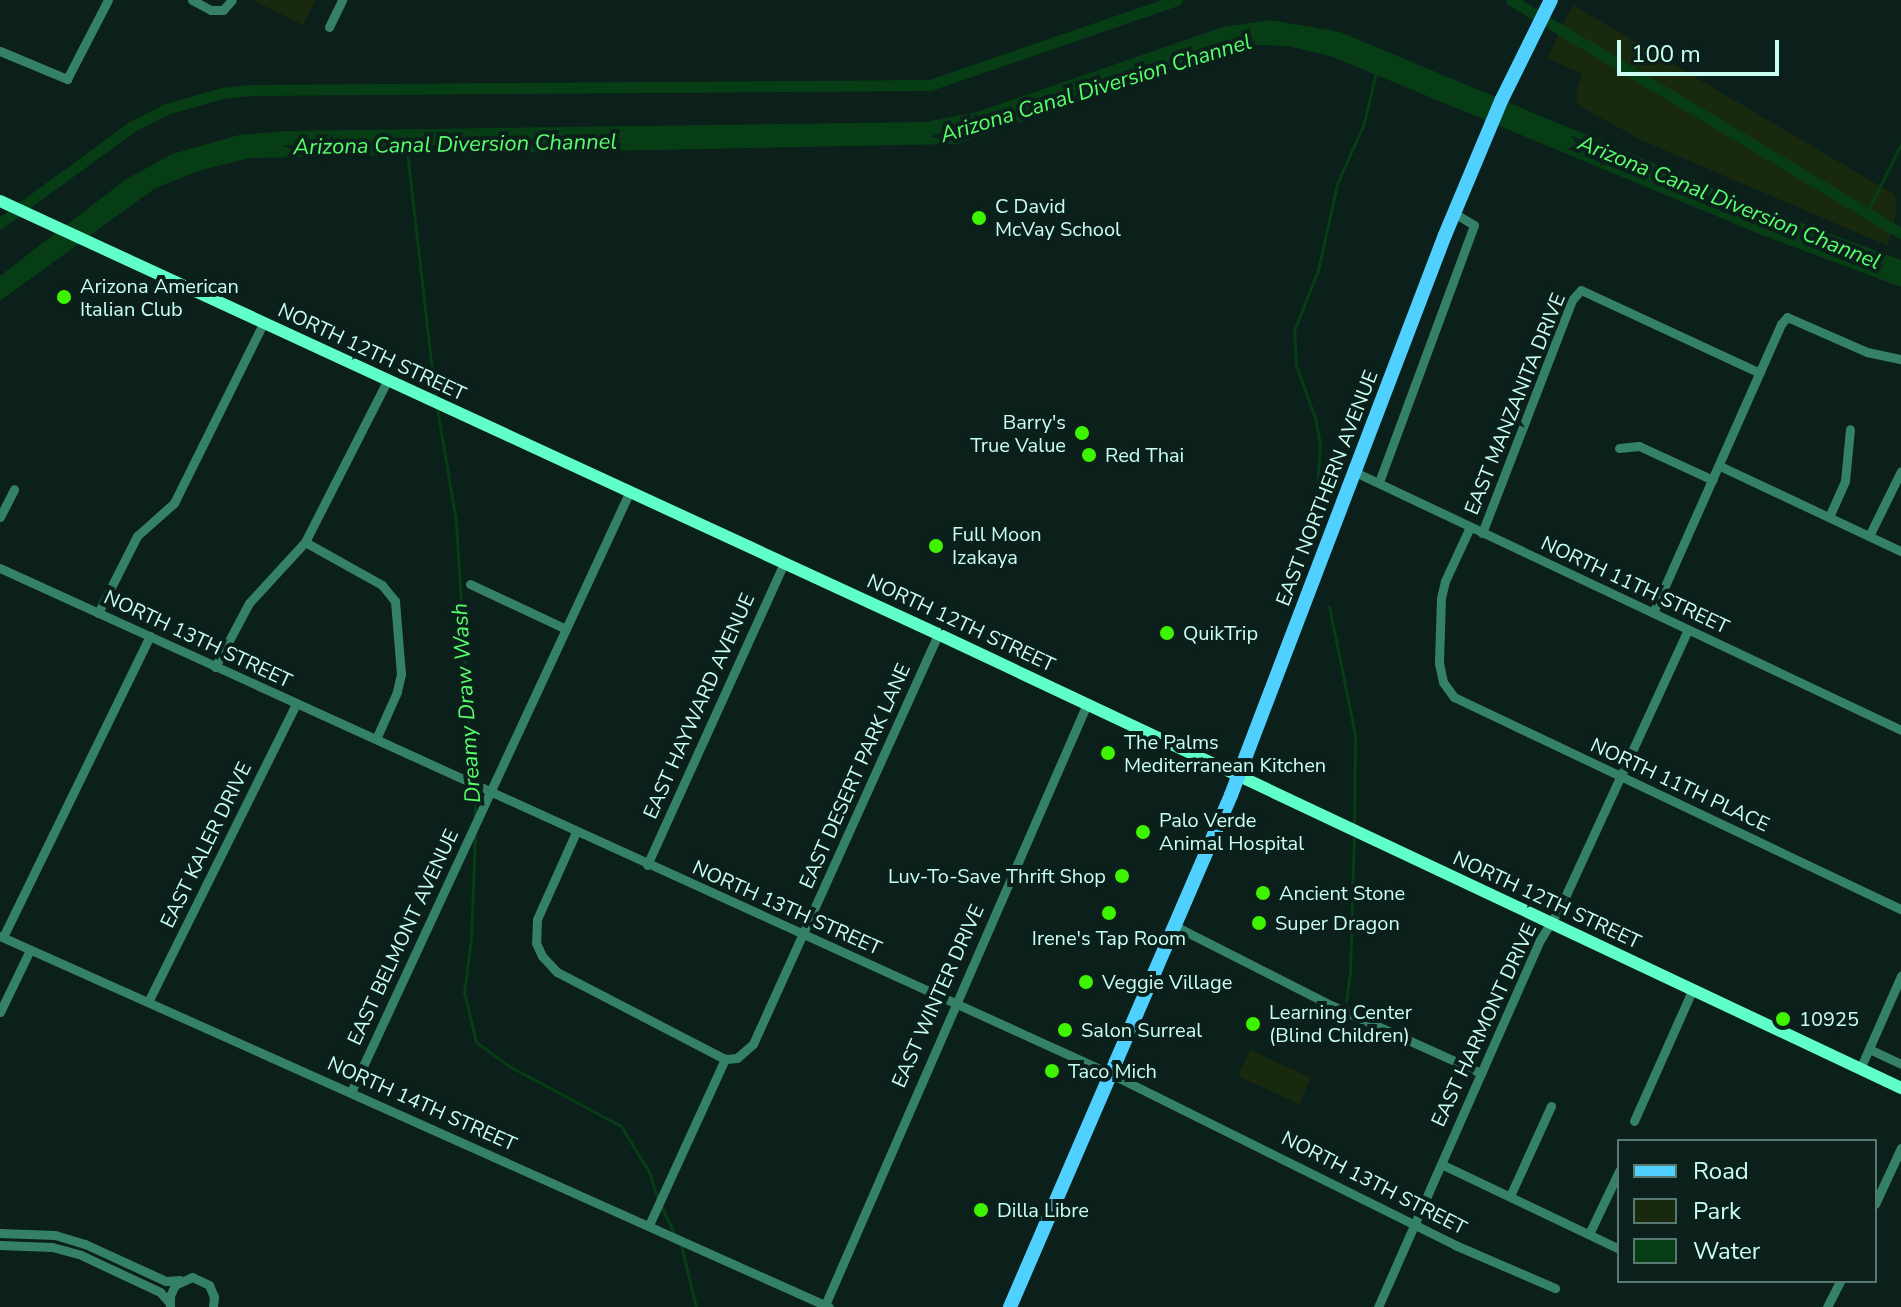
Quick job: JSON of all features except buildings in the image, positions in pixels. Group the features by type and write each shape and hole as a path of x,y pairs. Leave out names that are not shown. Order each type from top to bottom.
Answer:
{"main road":[{"name":"EAST NORTHERN AVENUE","path":"1010,1307 1239,775 1488,130 1550,3"}],"street":[{"path":"0,51 67,79 108,0"},
{"path":"192,0 211,10 223,10 232,0"},
{"path":"329,27 342,0"},
{"name":"NORTH 12TH STREET","path":"2,202 938,634 1901,1088"},
{"path":"1379,482 1474,225 1454,213"},
{"name":"EAST MANZANITA DRIVE","path":"1482,533 1572,300 1581,290 1760,373"},
{"path":"1653,613 1781,324 1787,317 1867,352 1899,361"},
{"path":"98,613 137,536 174,503 263,324"},
{"path":"215,667 242,613 305,542 387,381"},
{"path":"1829,517 1845,481 1850,429"},
{"path":"1619,448 1639,446 1713,480"},
{"path":"1720,466 1901,551"},
{"path":"1869,536 1901,471"},
{"name":"NORTH 11TH STREET","path":"1355,472 1901,730"},
{"path":"0,517 14,489"},
{"name":"EAST BELMONT AVENUE","path":"351,1092 629,493"},
{"name":"EAST MANZANITA DRIVE","path":"1448,690 1439,663 1441,598 1445,581 1470,527"},
{"path":"305,542 393,588 398,611 401,674 397,692 376,739"},
{"name":"EAST HAYWARD AVENUE","path":"647,865 784,563"},
{"name":"NORTH 13TH STREET","path":"0,568 1111,1074 1415,1222 1455,1245 1555,1288"},
{"path":"470,584 566,629"},
{"name":"EAST HARMONT DRIVE","path":"1378,1307 1481,1073 1688,630"},
{"name":"EAST DESERT PARK LANE","path":"725,1059 737,1058 753,1044 938,634"},
{"path":"1,937 150,636"},
{"name":"NORTH 11TH PLACE","path":"1448,690 1464,704 1901,909"},
{"name":"EAST KALER DRIVE","path":"148,1002 296,704"},
{"name":"EAST WINTER DRIVE","path":"827,1306 954,1003 1087,704"},
{"path":"576,832 537,919 536,943 542,956 557,972 725,1059 649,1225"},
{"path":"1175,926 1331,1005 1481,1073"},
{"name":"NORTH 14TH STREET","path":"1,937 827,1306"},
{"path":"0,1012 30,950"},
{"path":"1860,1069 1901,976"},
{"path":"1634,1121 1692,991"},
{"path":"1869,1049 1901,1064"},
{"path":"1510,1196 1551,1106"},
{"path":"1877,1200 1901,1148"},
{"path":"1441,1164 1617,1248"},
{"path":"1589,1234 1617,1175"},
{"path":"0,1233 55,1235 114,1255 166,1281 199,1278 209,1285 214,1302 222,1307"},
{"path":"0,1245 52,1247 81,1255 160,1292 170,1305"},
{"path":"170,1305 172,1290 180,1280"},
{"path":"1827,1307 1839,1283"}],"green space":[{"path":"252,0 316,0 303,25"},
{"path":"1573,5 1895,195 1897,209 1888,246 1643,141 1578,105 1576,90 1582,74 1547,58"},
{"path":"1250,1050 1311,1078 1299,1104 1238,1076"}],"water":[{"name":"Arizona Canal Diversion Channel","path":"1270,20 1340,32 1761,208 1901,260 1901,287 1762,235 1333,57 1288,46 1256,45 1220,53 957,144 250,158 198,171 154,189 0,301 0,276 125,180 172,154 239,135 286,131 925,122 977,112 1223,27"}],"waterway":[{"path":"0,223 131,127 166,109 222,93 250,90 930,85 1177,0"},
{"path":"1511,0 1901,233"},
{"path":"1314,526 1320,445 1315,418 1296,365 1294,331 1318,270 1337,184 1364,123 1376,72"},
{"path":"1866,214 1901,144"},
{"name":"Dreamy Draw Wash","path":"407,151 435,397"},
{"name":"Dreamy Draw Wash","path":"437,408 456,522 469,744 475,768 475,818"},
{"path":"1329,606 1355,735 1354,826"},
{"path":"1346,1001 1350,974 1354,833"},
{"name":"Dreamy Draw Wash","path":"475,834 471,939 464,992 476,1042 509,1066 621,1126 649,1172 658,1199"},
{"name":"Dreamy Draw Wash","path":"661,1206 675,1235"},
{"name":"Dreamy Draw Wash","path":"681,1245 696,1307"}],"place":[{"name":"C David McVay School","path":"979,218"},
{"name":"Arizona American Italian Club","path":"64,297"},
{"name":"Barry's True Value","path":"1082,433"},
{"name":"Red Thai","path":"1089,455"},
{"name":"Full Moon Izakaya","path":"936,546"},
{"name":"QuikTrip","path":"1167,633"},
{"name":"The Palms Mediterranean Kitchen","path":"1108,753"},
{"name":"Palo Verde Animal Hospital","path":"1143,832"},
{"name":"Luv-To-Save Thrift Shop","path":"1122,876"},
{"name":"Ancient Stone","path":"1263,893"},
{"name":"Irene's Tap Room","path":"1109,913"},
{"name":"Super Dragon","path":"1259,923"},
{"name":"Veggie Village","path":"1086,982"},
{"name":"10925","path":"1783,1019"},
{"name":"Learning Center (Blind Children)","path":"1253,1024"},
{"name":"Salon Surreal","path":"1065,1030"},
{"name":"Taco Mich","path":"1052,1071"},
{"name":"Dilla Libre","path":"981,1210"}]}
